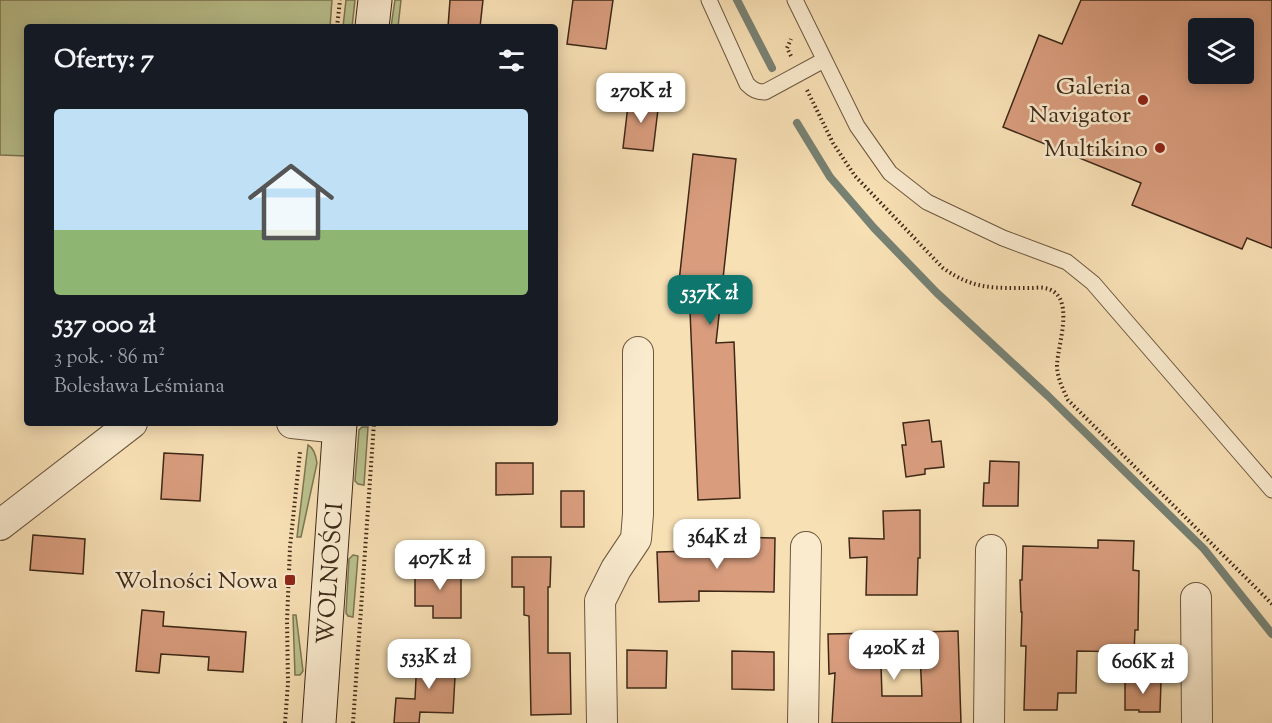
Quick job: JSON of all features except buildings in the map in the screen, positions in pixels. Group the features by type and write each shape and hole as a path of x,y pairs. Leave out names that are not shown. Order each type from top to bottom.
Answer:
{"main road":[{"path":"372,24 375,0"},
{"name":"WOLNOŚCI","path":"319,723 340,426"}],"street":[{"path":"602,723 600,601 615,569 636,539 638,352"},
{"path":"0,525 128,426"},
{"path":"803,723 806,547"},
{"path":"989,723 991,550"},
{"path":"1196,598 1197,723"}],"lane":[{"path":"709,0 747,84 753,90 765,92 825,60"},
{"path":"795,0 857,126 890,173 927,202 1003,238 1067,262 1093,283 1272,490"}],"path":[{"path":"337,24 340,0"},
{"path":"792,33 787,48 833,143 855,176 944,268 956,277 974,285 991,288 1045,288 1054,292 1062,301 1064,311 1057,367 1059,382 1068,400 1272,604"},
{"path":"285,723 288,683 287,621 290,547 298,426"},
{"path":"353,723 374,426"}],"green space":[{"path":"0,0 332,0 330,24 24,24 24,156 0,155"},
{"path":"346,0 355,0 352,24 343,24"},
{"path":"395,0 401,0 398,24 391,24"},
{"path":"362,427 368,427 364,485 355,481 359,430"},
{"path":"308,445 313,450 317,463 301,537 297,537"},
{"path":"353,555 358,556 353,617 346,613 349,559"},
{"path":"293,615 296,615 303,671 300,675 295,675"}],"waterway":[{"path":"737,0 772,68"},
{"path":"797,123 830,177 874,228 937,293 1048,396 1204,549 1272,634"}],"place":[{"name":"Galeria Navigator","path":"1143,100"},
{"name":"Multikino","path":"1160,148"},
{"name":"Wolności Nowa","path":"290,580"}]}
